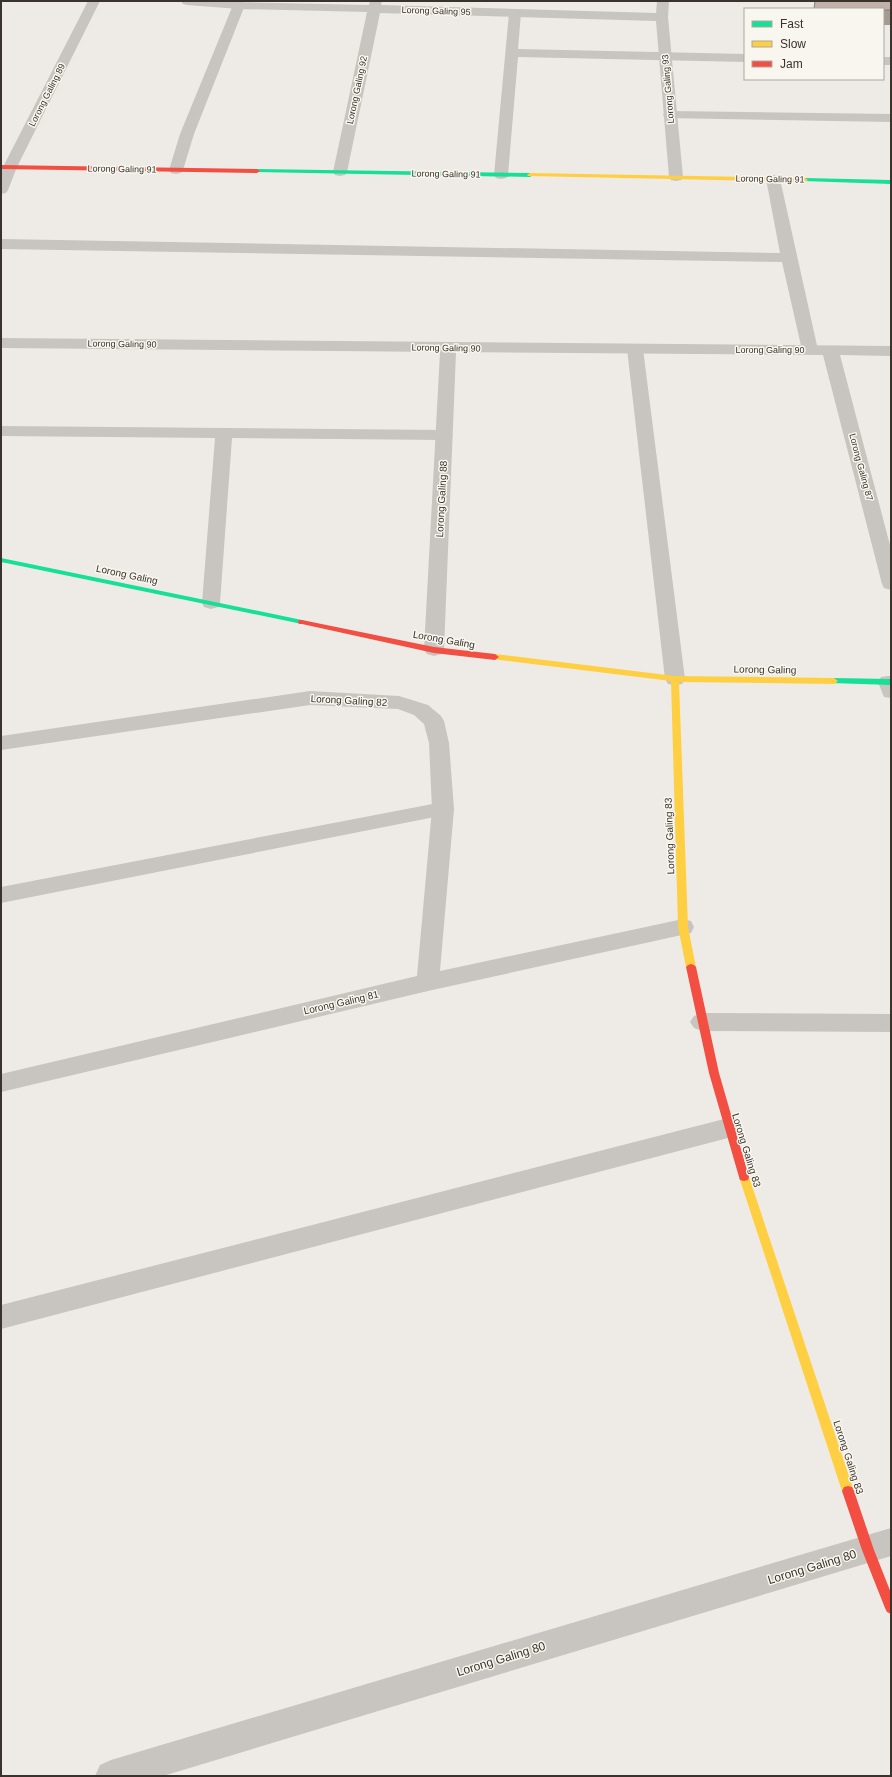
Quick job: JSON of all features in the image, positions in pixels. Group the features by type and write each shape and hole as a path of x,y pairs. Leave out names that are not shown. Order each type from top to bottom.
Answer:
{"street":[{"name":"Lorong Galing 89","path":"1,190 6,167 94,1"},
{"name":"Lorong Galing 95","path":"187,1 239,5 375,5 515,13 662,18"},
{"name":"Lorong Galing 93","path":"663,1 662,18 676,177"},
{"path":"176,170 187,134 239,5"},
{"name":"Lorong Galing 92","path":"340,172 375,5"},
{"path":"501,175 515,13"},
{"path":"511,52 744,58"},
{"path":"670,115 891,118"},
{"name":"Lorong Galing 91","path":"6,167 676,177 891,182"},
{"path":"773,179 810,350"},
{"path":"1,244 789,258"},
{"name":"Lorong Galing 90","path":"1,343 891,351"},
{"name":"Lorong Galing 88","path":"434,650 448,348"},
{"path":"635,349 675,679"},
{"name":"Lorong Galing 87","path":"830,350 891,584"},
{"path":"1,431 444,435"},
{"path":"211,603 224,433"},
{"name":"Lorong Galing","path":"1,560 434,650 675,679 890,685"},
{"name":"Lorong Galing 83","path":"675,679 683,927 702,1022 728,1128 879,1546 891,1608"},
{"name":"Lorong Galing 82","path":"1,742 310,698 399,703 421,710 434,721 439,742 443,809 428,982"},
{"path":"1,895 443,809"},
{"name":"Lorong Galing 81","path":"1,1083 428,982 683,927"},
{"path":"702,1022 891,1023"},
{"path":"1,1317 728,1128"},
{"name":"Lorong Galing 80","path":"112,1776 879,1546"}],"building":[{"path":"815,1 891,1 891,10 884,10 884,8 814,8"}],"traffic: fast":[{"path":"257,171 530,175"},
{"path":"805,180 891,182"},
{"path":"1,560 302,622"},
{"path":"834,681 891,682"}],"traffic: slow":[{"path":"530,175 805,180"},
{"path":"495,657 675,679 834,681"},
{"path":"675,679 683,927 691,967"},
{"path":"744,1177 848,1491"}],"traffic: jam":[{"path":"1,167 257,171"},
{"path":"302,622 434,650 495,657"},
{"path":"691,967 714,1073 744,1177"},
{"path":"848,1491 868,1550 891,1608"}]}
